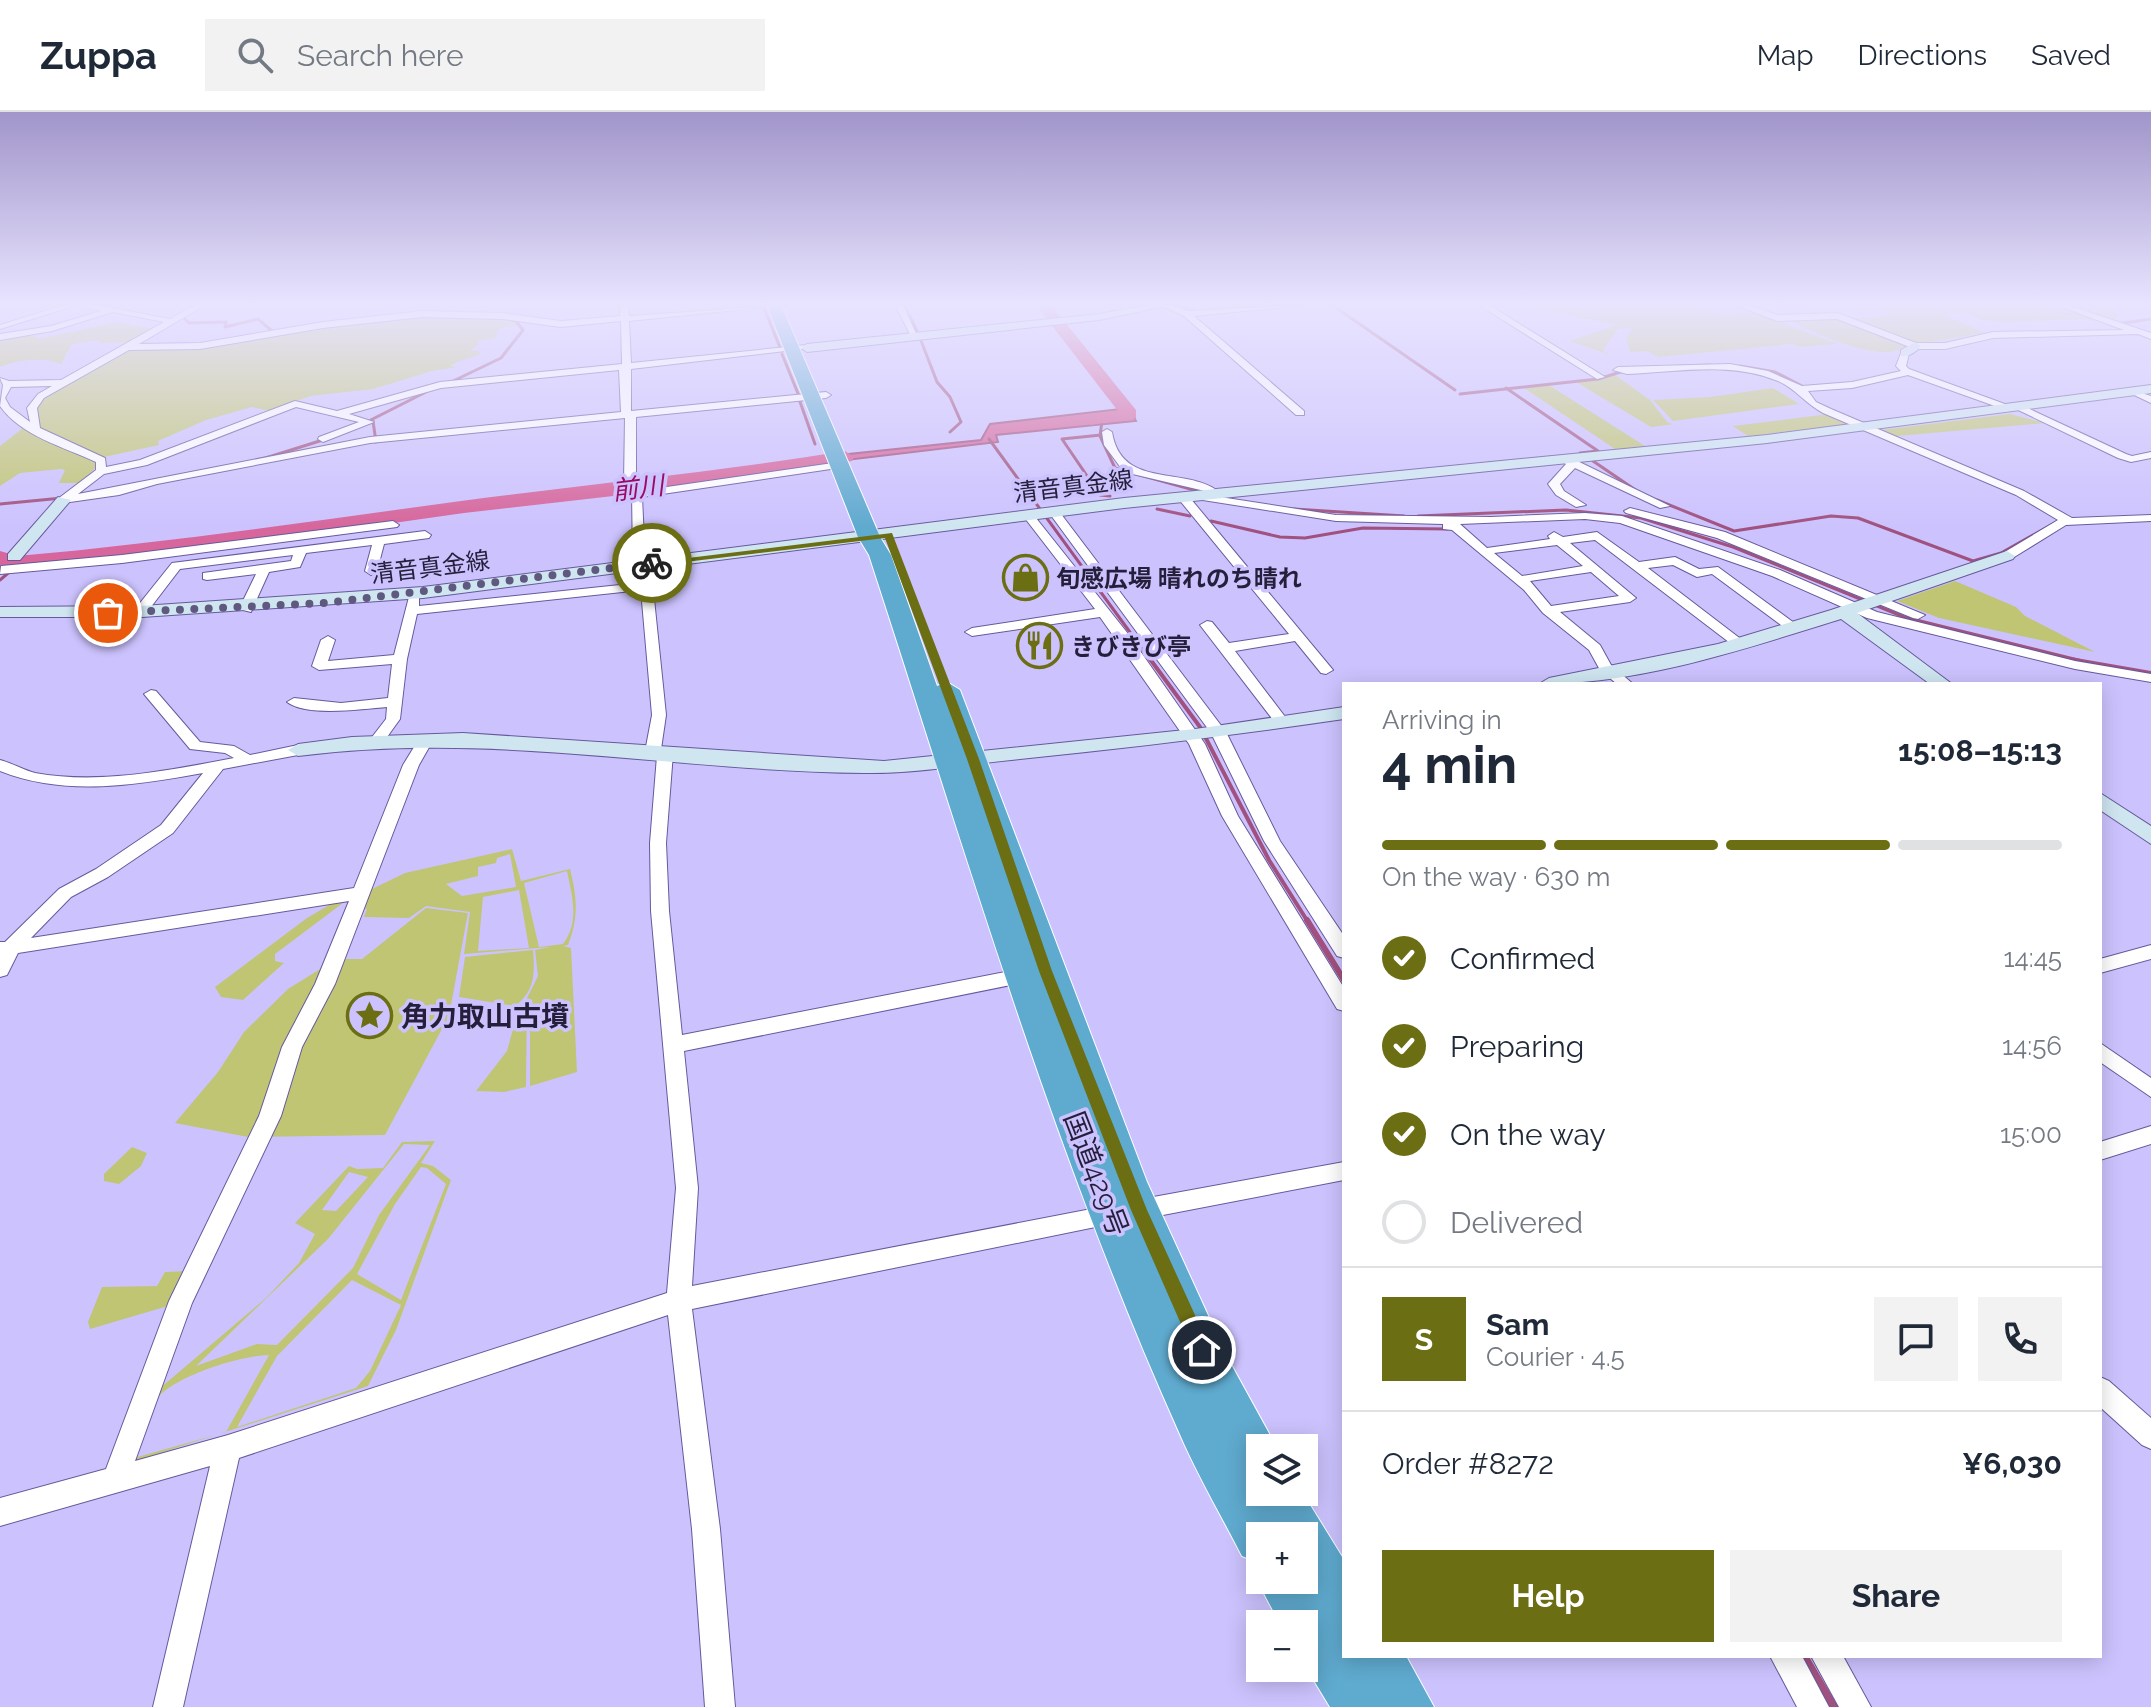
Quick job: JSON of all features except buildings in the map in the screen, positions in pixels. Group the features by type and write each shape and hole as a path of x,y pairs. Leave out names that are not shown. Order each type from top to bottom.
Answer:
{"highway":[{"name":"国道429号","path":"813,379 879,536 880,555 911,643 961,760 1034,973 1125,1213 1196,1418 1251,1522"},
{"name":"国道429号","path":"1125,1213 1246,1440"},
{"path":"1318,1566 1342,1605"},
{"path":"1292,1594 1361,1707"},
{"path":"1376,1658 1407,1707"}],"main road":[{"name":"清音真金線","path":"0,612 139,613 413,602 641,564 1041,514 1255,489 1569,461 1861,428 2151,389"},
{"path":"8,565 66,498"},
{"path":"1577,682 1620,679 1794,628 1864,607 2007,556"},
{"path":"1864,607 1940,682"},
{"path":"298,750 377,741 558,744 859,767 961,760 1204,734 1342,713"},
{"path":"2102,801 2151,837"}],"street":[{"path":"36,427 35,402 67,379"},
{"path":"338,414 440,385 498,379"},
{"path":"627,379 630,482 644,484"},
{"path":"1262,379 1300,413"},
{"path":"1785,379 1804,389 1876,379"},
{"path":"1930,379 2013,408 2122,456 2131,459 2151,455"},
{"path":"60,383 4,383 0,398 3,405 26,425 36,427 101,460 101,471"},
{"path":"1804,389 1813,404 1861,428 2020,493 2069,521"},
{"path":"2135,392 2151,400"},
{"path":"66,498 119,492 155,481 374,440 820,396"},
{"path":"66,498 101,471 143,463 295,404 313,406 324,414 338,414 369,422 302,445"},
{"path":"1107,432 1109,445 1128,470 1228,492"},
{"path":"720,1707 706,1529 679,1300 687,1188 660,911 659,715 641,564 637,492 845,459"},
{"path":"1580,505 1560,493 1554,484 1569,461 1664,506"},
{"path":"1255,489 1274,498 1307,505 1392,515 1458,530 1529,587 1595,648 1620,679"},
{"path":"1192,496 1303,515 1392,515 1580,505 1636,512 1699,528 1864,607 1930,618 2047,647 2151,666"},
{"path":"1192,496 1326,670"},
{"path":"1041,514 1104,612 1204,734 1263,874 1342,1001"},
{"path":"1041,514 1204,734 1342,948"},
{"path":"1413,520 1585,516 1640,525 1864,607 2075,665 2151,678"},
{"path":"2007,556 2056,525 2069,521 2151,518"},
{"path":"1504,520 1539,524 1630,598"},
{"path":"8,565 180,551 393,525"},
{"path":"1371,530 1458,530"},
{"path":"176,566 425,535"},
{"path":"1492,550 1597,536 1739,643"},
{"path":"371,571 379,541"},
{"path":"207,576 296,564 301,550"},
{"path":"139,613 155,590 173,575 180,551"},
{"path":"1527,578 1593,568 1675,561 1697,573 1714,570 1794,628"},
{"path":"246,609 264,569"},
{"path":"377,741 393,719 400,659 413,602 644,586"},
{"path":"1550,609 1672,592"},
{"path":"972,632 1104,612"},
{"path":"1207,625 1282,722"},
{"path":"1226,648 1298,637"},
{"path":"328,640 319,666 400,659"},
{"path":"151,694 195,746 229,749 247,759"},
{"path":"294,702 341,707 395,702"},
{"path":"116,1481 124,1450 181,1301 258,1144 292,1047 325,984 411,765 424,742"},
{"path":"0,765 20,776 56,782 119,778 218,765 298,750"},
{"path":"0,970 6,948 65,893 102,873 167,829 218,765"},
{"path":"6,948 360,893"},
{"path":"2102,965 2151,952"},
{"path":"673,1045 1034,973"},
{"path":"2102,1052 2151,1089"},
{"path":"2102,1150 2151,1135"},
{"path":"0,1512 228,1448 679,1300 1342,1171"},
{"path":"2102,1392 2151,1436"},
{"path":"168,1707 228,1448"},
{"path":"1786,1658 1814,1707"},
{"path":"1827,1658 1856,1707"}],"green space":[{"path":"70,379 404,379 373,389 311,396 269,411 252,407 206,420 158,441 159,445 104,457 41,428 36,407"},
{"path":"1621,379 1650,400 1668,423 1674,424 1651,427 1576,382"},
{"path":"1547,384 1645,446 1615,449 1524,388"},
{"path":"1773,388 1799,404 1673,421 1653,400 1710,397"},
{"path":"1829,414 1849,424 1748,436 1733,426"},
{"path":"2010,414 2045,423 1897,436 1881,430"},
{"path":"23,428 76,450 98,465 81,483 59,483 65,470 61,469 20,473 0,486 0,446"},
{"path":"1955,581 2016,607 2025,616 2095,652 1939,618 1897,601"},
{"path":"512,849 521,881 570,869 575,916 568,945 563,946 571,948 577,1072 530,1086 530,1003 527,998 538,976 535,950 550,947 464,954 470,912 426,906 409,918 364,917 367,909 362,908 372,889 405,873","holes":["510,854 516,887 462,896 446,884 478,876 478,867 496,863 497,858","567,871 573,918 563,944 539,947 524,883","519,890 529,948 478,951 483,897"]},
{"path":"347,900 275,954 275,961 284,963 243,1000 221,997 215,987 307,918 336,901"},
{"path":"426,908 468,913 449,1016 385,1135 248,1137 175,1123 218,1072 244,1032 288,989 325,966 343,959 362,959"},
{"path":"533,950 530,988 515,1006 459,997 465,957"},
{"path":"527,1005 526,1087 504,1092 476,1091 507,1051 519,1007"},
{"path":"435,1141 421,1163 433,1166 451,1180 396,1330 368,1386 226,1432 269,1355 257,1356 227,1363 182,1380 160,1395 150,1412 159,1389 266,1298 299,1263 315,1234 295,1223 349,1166 357,1169 383,1168 402,1142","holes":["404,1144 430,1145 379,1215 353,1268 277,1345 257,1344 196,1366 328,1239","421,1167 427,1168 446,1184 401,1300 357,1274 395,1204","349,1172 368,1177 336,1211 322,1210","352,1280 401,1305 370,1371 356,1388 237,1427 277,1356"]},
{"path":"132,1147 147,1153 141,1166 119,1184 104,1181 104,1174"},
{"path":"187,1271 168,1306 90,1329 88,1322 102,1287 157,1286 165,1272"},
{"path":"143,1432 134,1458 219,1434 132,1462"}],"shaded area":[{"path":"1129,408 1136,421 996,435 998,442 804,465 820,457 981,440 990,424"}],"waterway":[{"path":"449,383 456,379"},
{"path":"792,379 799,396"},
{"path":"936,379 950,397 961,422 950,432"},
{"name":"前川","path":"1096,421 1130,414 1102,379"},
{"path":"1440,379 1455,390"},
{"path":"1507,389 1594,379"},
{"path":"1789,379 1802,386"},
{"path":"1460,394 1507,389"},
{"path":"1507,389 1598,451 1580,453"},
{"path":"347,432 430,390"},
{"path":"799,399 815,444"},
{"path":"373,421 376,442"},
{"path":"1100,435 1102,421"},
{"path":"1100,435 1115,468 1201,492"},
{"path":"1100,435 1062,439 1100,495 1110,496"},
{"path":"256,461 326,439"},
{"path":"989,439 1151,661"},
{"name":"前川","path":"0,558 15,563 140,552 464,507 701,480 845,457"},
{"path":"1593,461 1637,491"},
{"path":"0,504 62,498"},
{"path":"1657,500 1734,531 1831,516 1858,518 1973,561 2001,553 2058,521"},
{"path":"1157,509 1190,516"},
{"path":"1294,509 1404,516"},
{"path":"1418,516 1566,510 1641,518 1733,547 1904,617 2082,661"},
{"path":"1211,521 1280,537 1305,538 1363,528 1448,529"},
{"path":"0,580 21,562"},
{"path":"1150,659 1200,727 1269,860 1308,922"},
{"path":"2070,659 2151,673"},
{"path":"1307,920 1342,977"},
{"path":"1805,1658 1834,1707"}],"way so far":[{"path":"108,613 167,613 326,603 652,563"}],"place":[{"name":"旬感広場 晴れのち晴れ","path":"1025,578"},
{"name":"きびきび亭","path":"1040,646"},
{"name":"角力取山古墳","path":"370,1016"}],"route":[{"path":"652,563 889,535 973,759 1045,971 1139,1210 1202,1350"}]}
